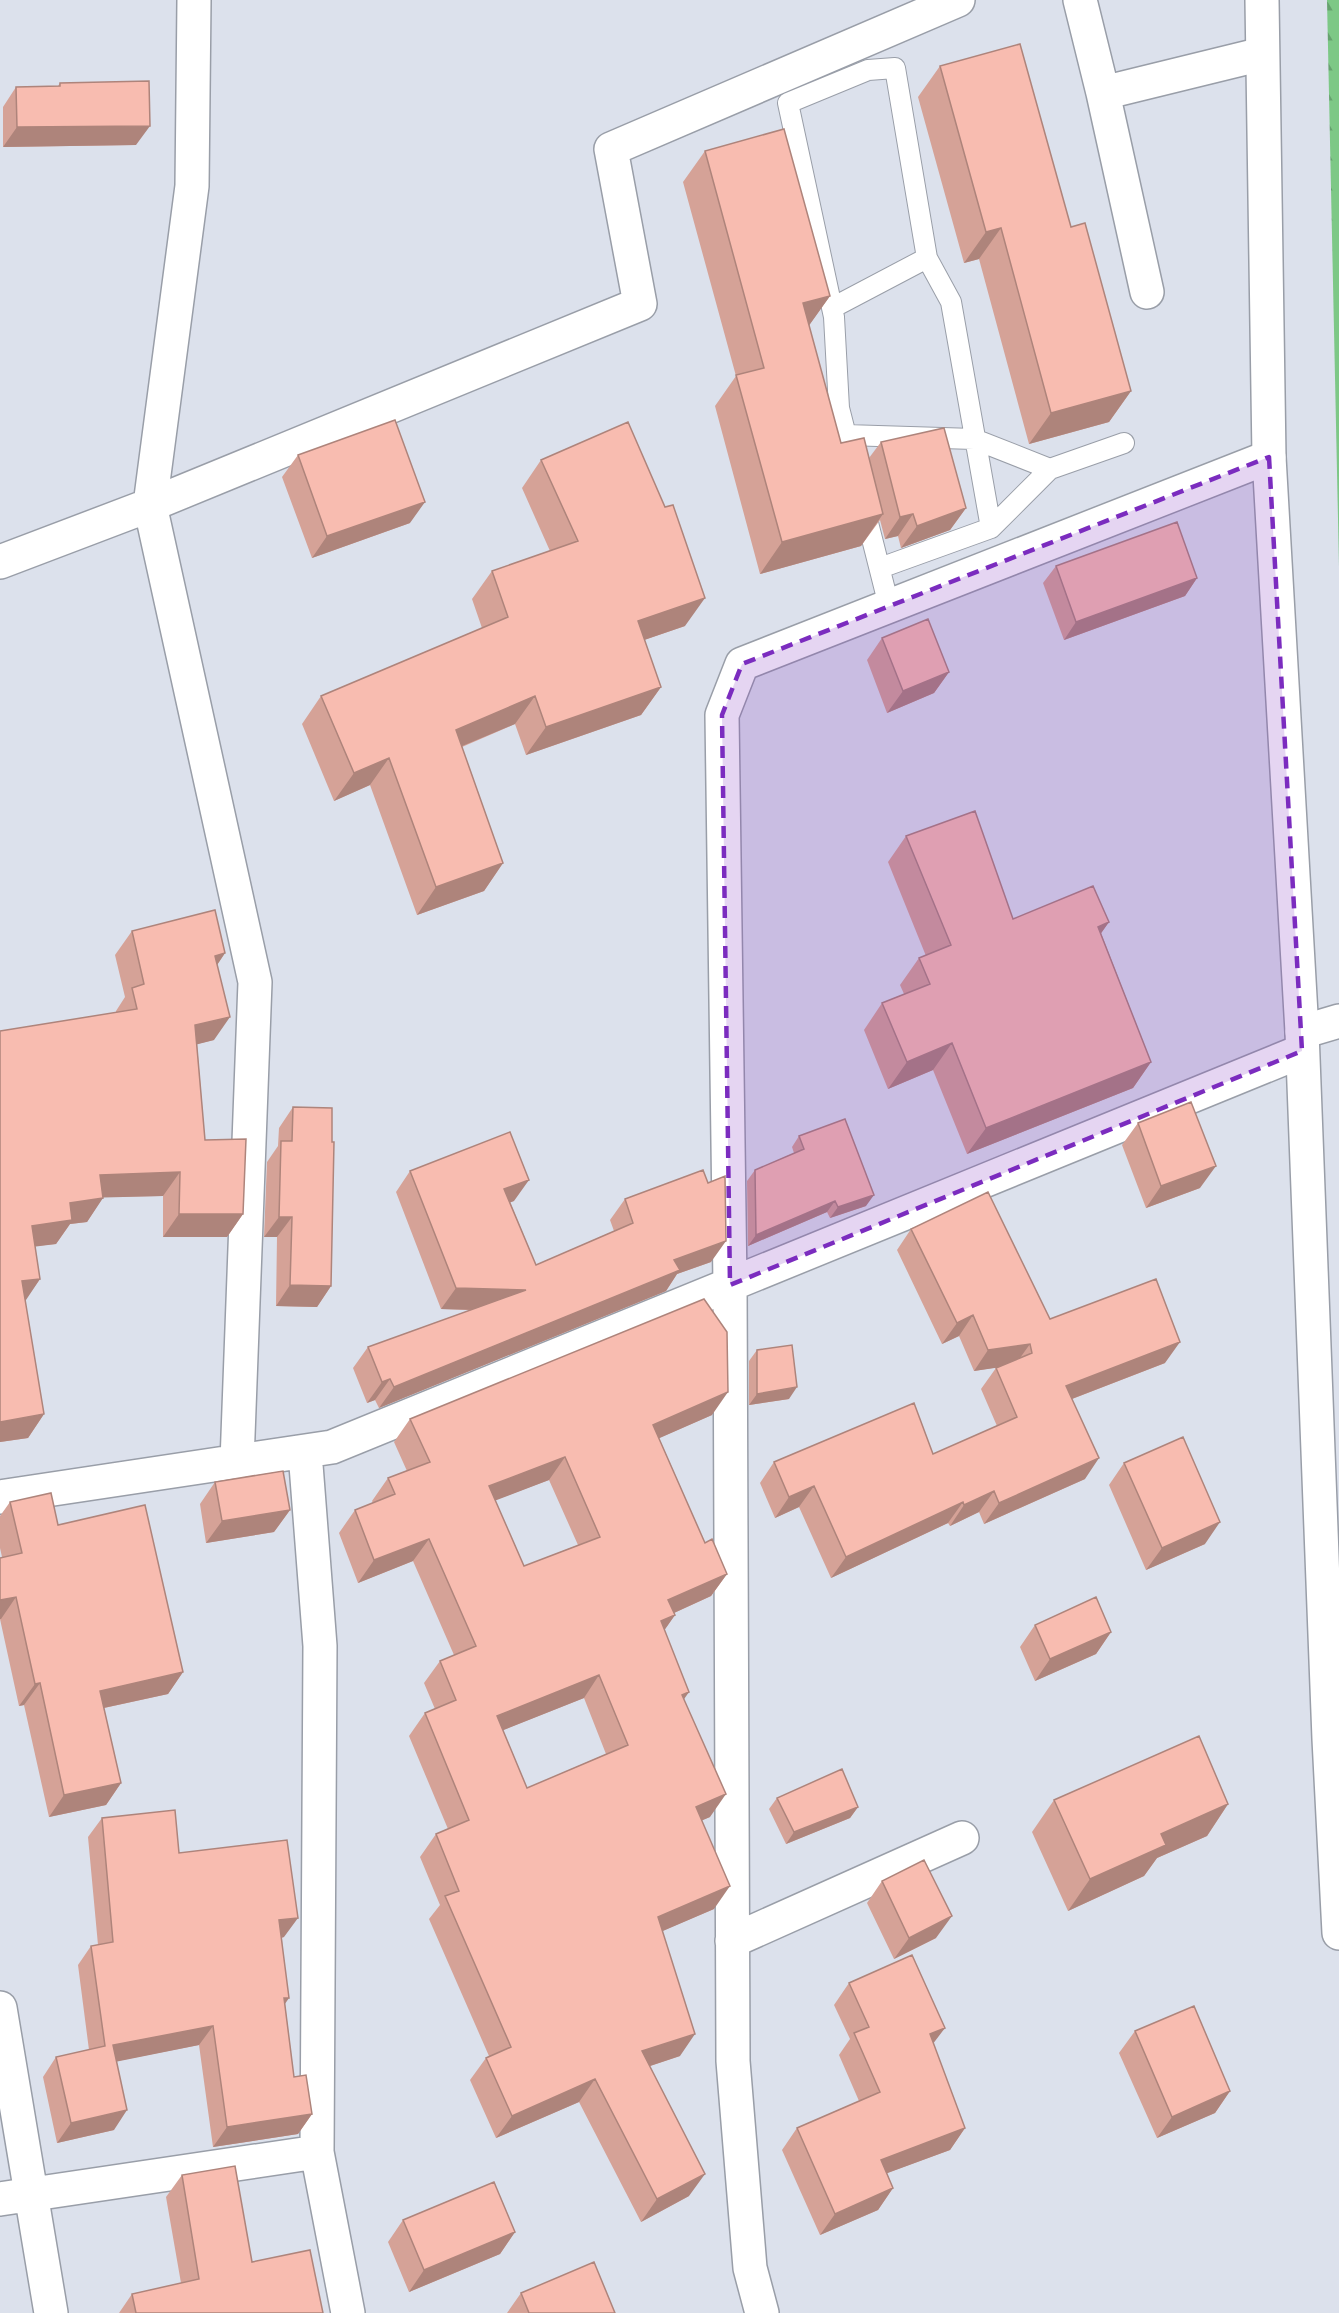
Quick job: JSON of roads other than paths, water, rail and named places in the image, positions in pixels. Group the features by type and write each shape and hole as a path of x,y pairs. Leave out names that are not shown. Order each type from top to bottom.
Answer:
{"street":[{"path":"194,0 192,186 150,504 255,982 237,1462"},
{"path":"1080,0 1147,292"},
{"path":"1262,0 1269,457 1302,1041 1334,1739 1339,1932"},
{"path":"0,562 150,504 640,304 611,149 952,1"},
{"path":"1103,93 1262,54"},
{"path":"762,2313 750,2268 734,2072 730,1285 722,715 742,664 1269,457"},
{"path":"0,1497 332,1447 730,1285 1302,1041 1339,1021"},
{"path":"304,1452 320,1646 317,2151 348,2313"},
{"path":"732,1941 962,1838"},
{"path":"0,2008 16,2196 51,2313"},
{"path":"16,2196 317,2151"}],"lane":[{"path":"889,606 839,408 832,308 788,103 868,70 895,68 927,258 951,302 991,528"},
{"path":"832,308 927,258"},
{"path":"846,435 974,440 1050,469"},
{"path":"880,568 991,528 1050,469 1124,442"}]}
